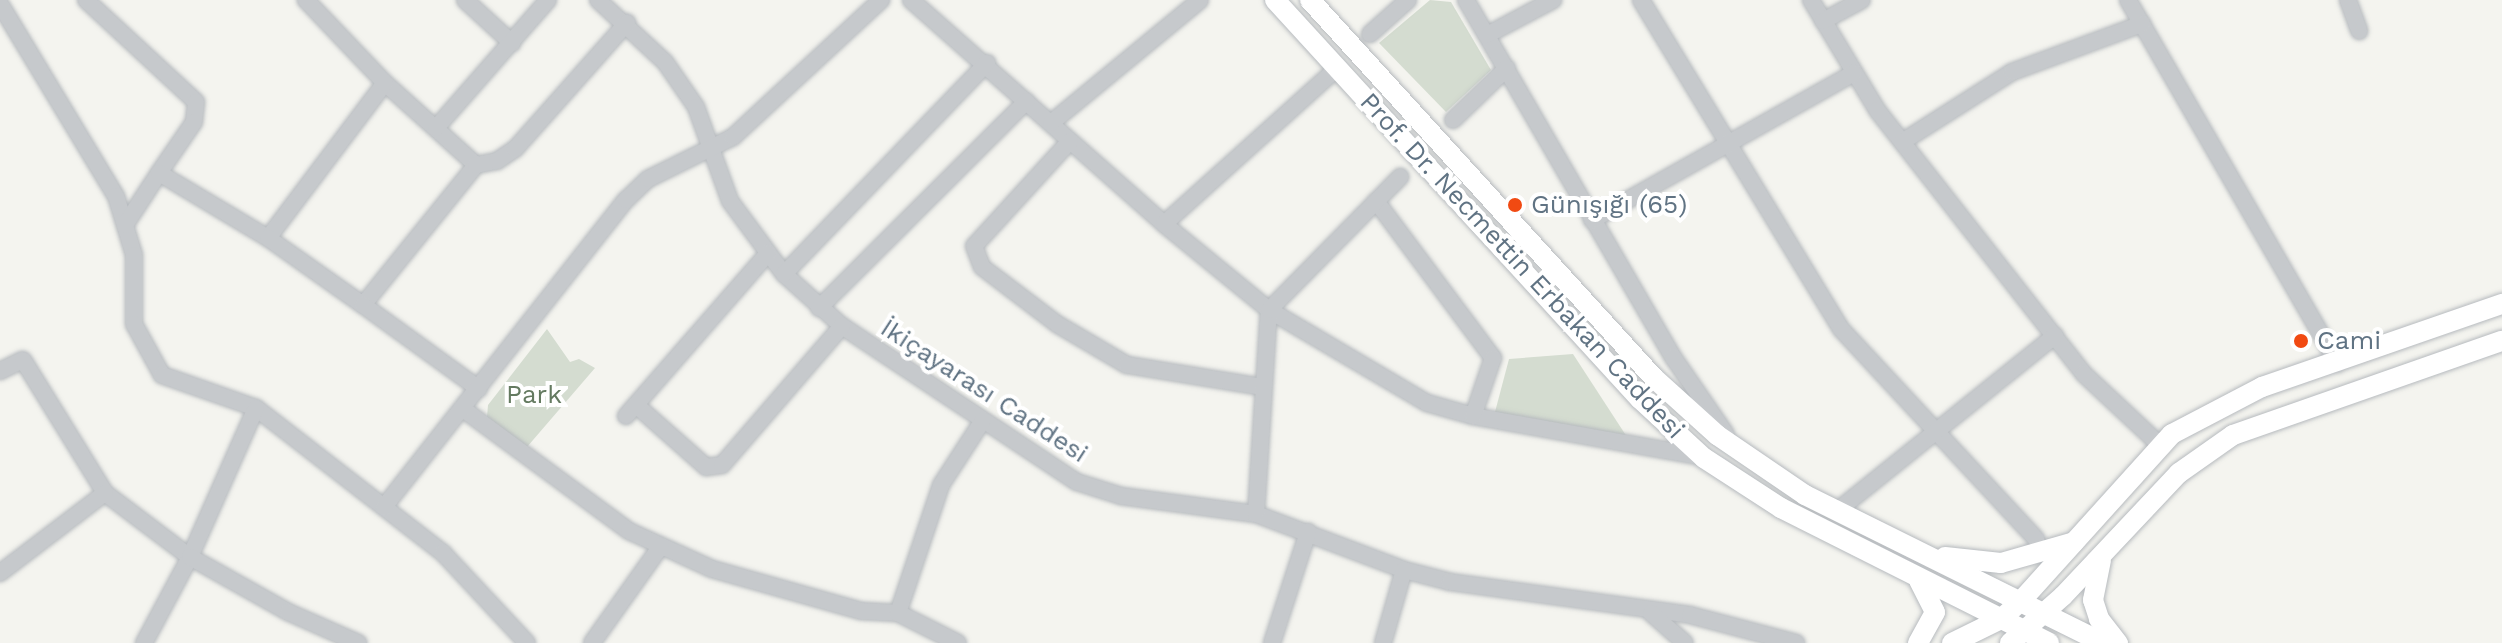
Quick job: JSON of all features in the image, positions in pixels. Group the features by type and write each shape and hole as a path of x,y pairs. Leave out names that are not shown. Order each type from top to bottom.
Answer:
{"main road":[{"name":"Prof. Dr. Necmettin Erbakan Caddesi","path":"1275,0 1640,399 1704,458 1781,508 2001,619 2018,638 2049,643"},
{"name":"Prof. Dr. Necmettin Erbakan Caddesi","path":"1310,0 1654,378 1746,458 1837,511 2103,643"},
{"path":"1952,643 2001,619 2021,601 2172,434 2262,387 2338,364 2502,304"},
{"path":"2018,638 2046,613 2179,473 2233,435 2502,341"},
{"path":"1923,554 2001,563 2077,541"},
{"path":"2109,544 2097,568 2093,600 2099,619 2118,643"},
{"path":"1913,575 1933,600 1935,612 1918,643"}],"street":[{"path":"86,0 196,102 194,122 125,225"},
{"path":"306,0 385,83 476,165"},
{"path":"465,0 512,43"},
{"path":"436,128 548,0"},
{"name":"İkiçayarası Caddesi","path":"598,0 627,23 665,62 696,107 730,201 784,274 842,326 1077,482 1121,496 1256,514 1404,570 1450,582 1690,615 1796,643"},
{"path":"384,507 626,200 648,179 712,151 881,0"},
{"path":"911,0 987,63 1164,224 1269,310 1427,403 1473,416 1704,458"},
{"path":"1051,123 1200,0"},
{"path":"1370,34 1408,0"},
{"path":"1466,0 1673,357 1746,458"},
{"path":"1487,35 1553,0"},
{"path":"1641,0 1726,146 1841,329 1932,432 2036,539"},
{"path":"1811,0 1854,73 1902,142 2084,374 2161,446"},
{"path":"1823,21 1862,0"},
{"path":"2128,0 2338,364"},
{"path":"2348,0 2359,31"},
{"path":"0,4 116,196 134,255 134,324 162,375 256,408 443,553 519,641"},
{"path":"363,305 476,165 497,161 515,149 627,23"},
{"path":"1902,142 2012,72 2142,24"},
{"path":"784,274 987,63"},
{"path":"1164,224 1337,68"},
{"path":"1453,120 1507,68"},
{"path":"1592,220 1854,73"},
{"path":"268,238 385,83"},
{"path":"819,308 1027,101"},
{"path":"1070,141 974,246 982,267 1057,324 1127,365 1263,387"},
{"path":"159,173 268,238 479,389"},
{"path":"1256,514 1269,310 1400,177"},
{"path":"1376,201 1493,358 1473,416"},
{"path":"768,253 631,411 706,467 722,465 842,326"},
{"path":"1837,511 2055,336"},
{"path":"0,371 23,360 105,493 190,557 288,612 358,643"},
{"path":"144,643 190,557 256,408"},
{"path":"463,409 557,482 629,531 661,546 712,569 861,611 898,613 961,642"},
{"path":"898,613 941,485 983,420"},
{"path":"0,573 105,493"},
{"path":"1272,643 1308,532"},
{"path":"592,643 661,546"},
{"path":"1383,643 1404,570"},
{"path":"1646,610 1685,643"}],"green space":[{"path":"1430,0 1451,2 1491,70 1446,112 1379,43"},
{"name":"Park","path":"547,329 570,362 579,359 595,368 527,447 487,417 488,405"},
{"path":"1573,354 1627,437 1495,412 1509,359"}],"place":[{"name":"Günışığı (65)","path":"1515,205"},
{"name":"Cami","path":"2301,341"}]}
